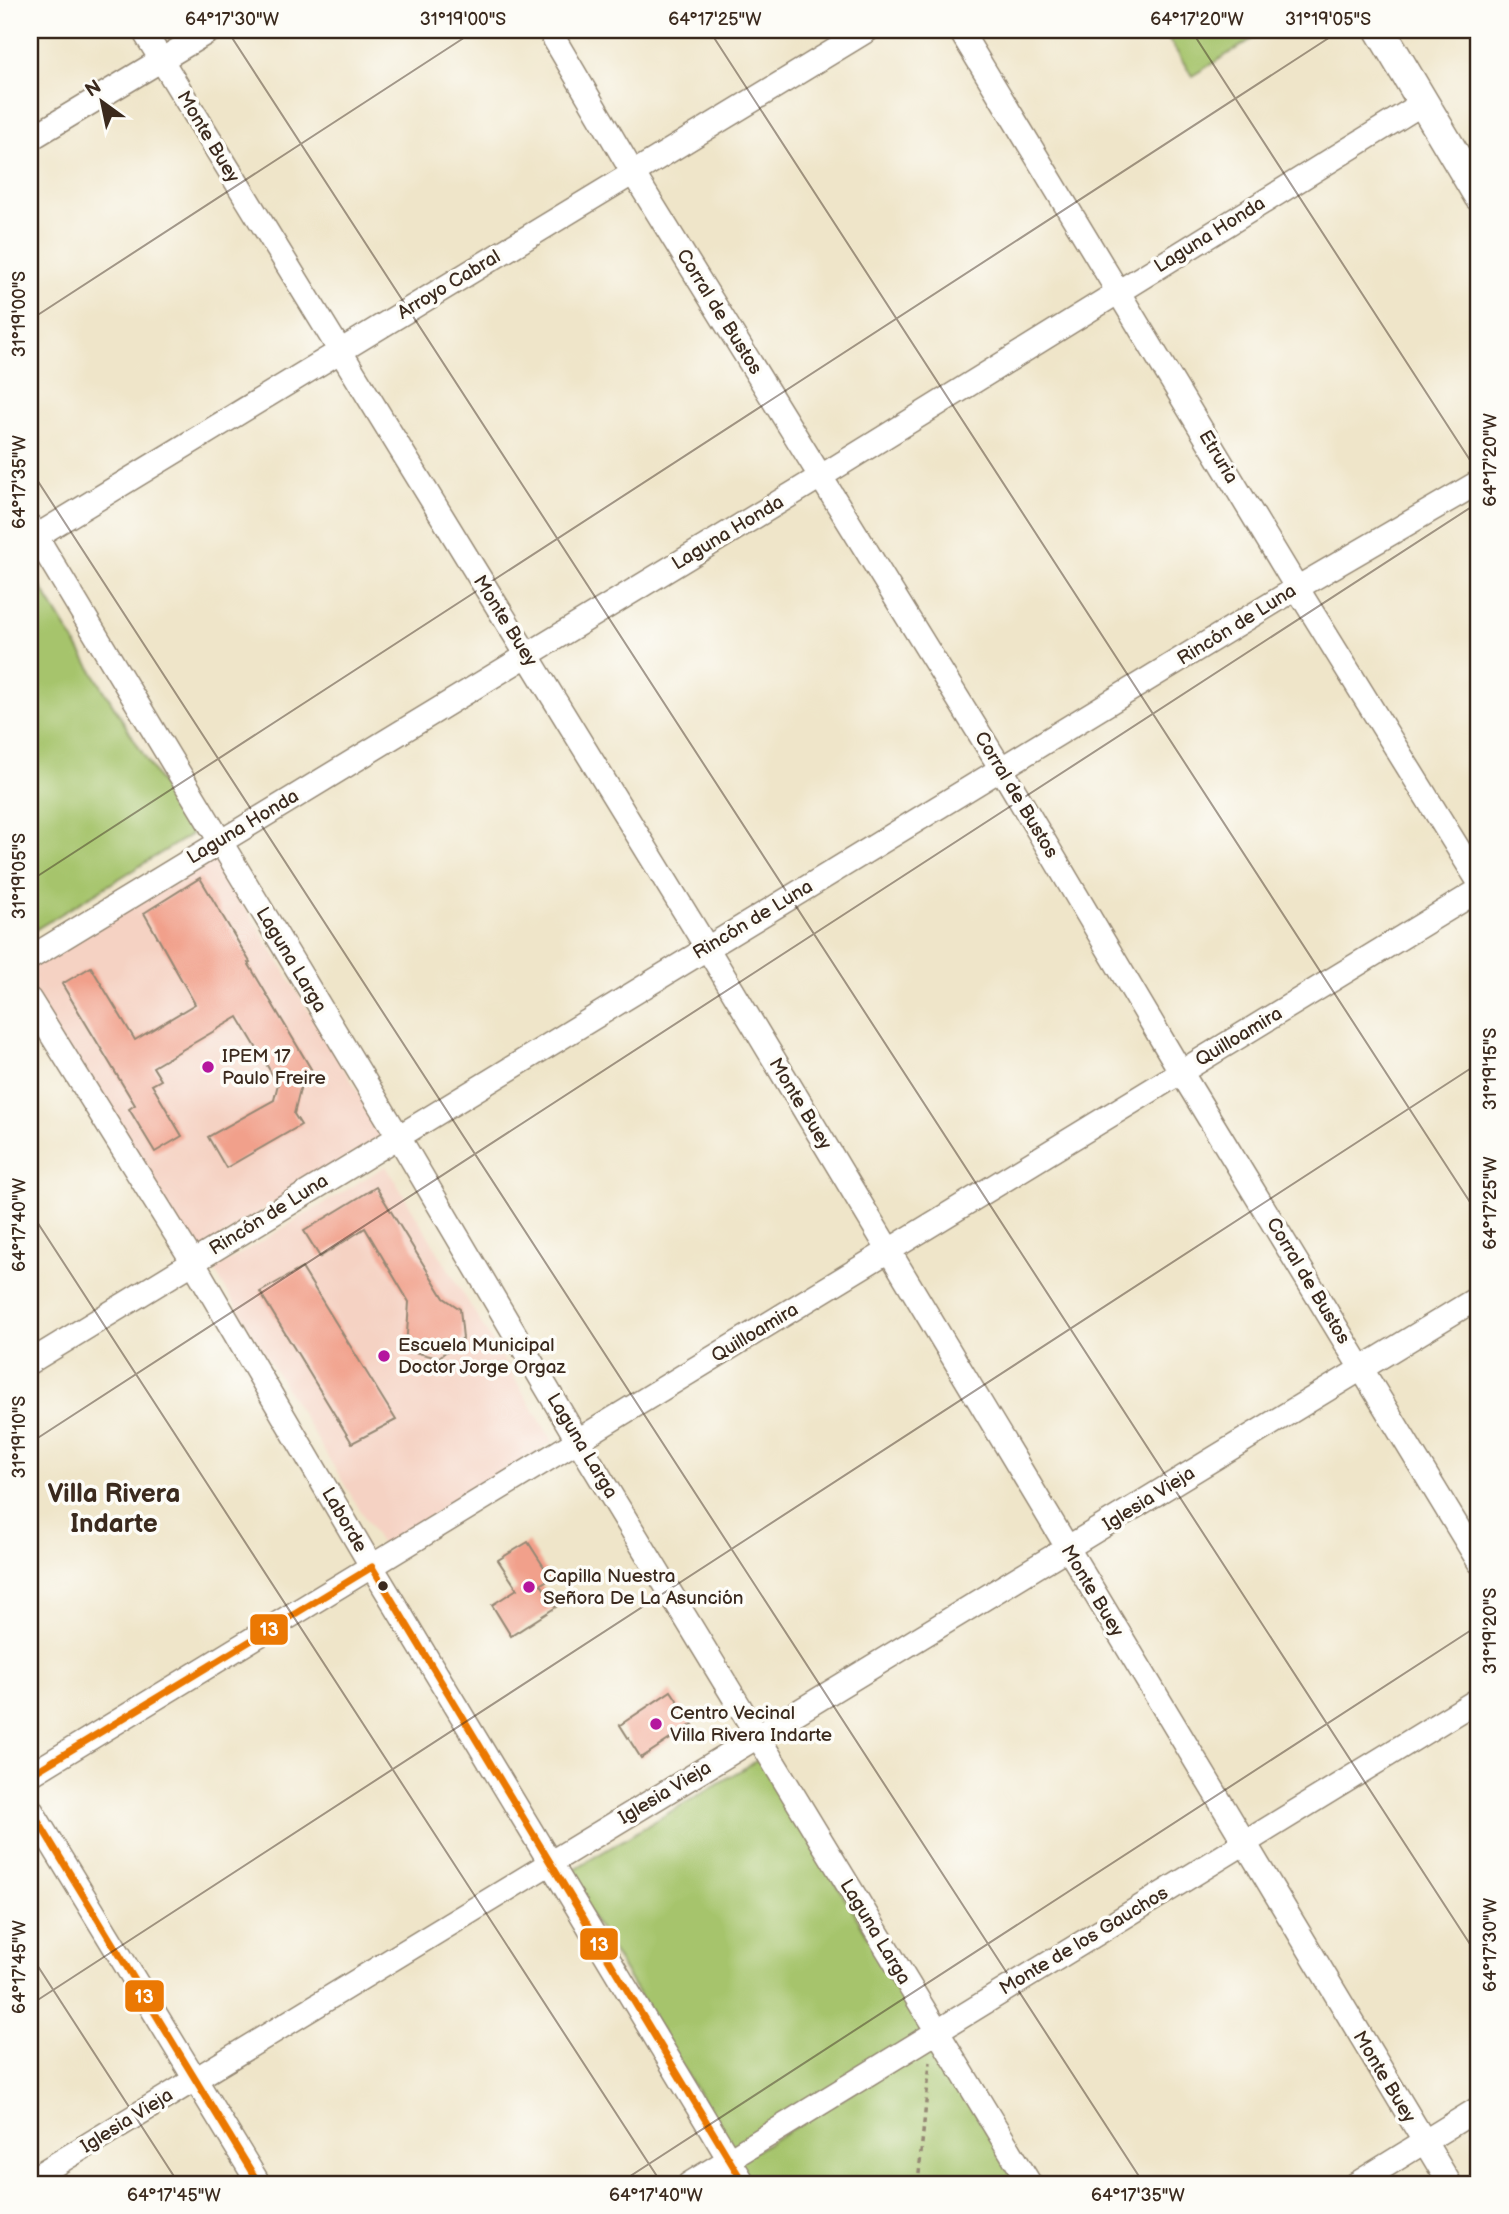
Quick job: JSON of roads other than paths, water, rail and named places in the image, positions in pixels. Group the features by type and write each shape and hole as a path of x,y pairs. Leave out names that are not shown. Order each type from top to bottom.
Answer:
{"main road":[{"path":"1380,30 1479,197"}],"street":[{"name":"Monte Buey","path":"143,30 707,948 1450,2184"},
{"path":"30,139 211,30"},
{"name":"Corral de Bustos","path":"549,30 633,173 1002,770 1181,1072 1479,1562"},
{"name":"Arroyo Cabral","path":"32,534 868,30"},
{"name":"Etruria","path":"960,30 1297,588 1479,882"},
{"name":"Laguna Honda","path":"30,958 820,477 1423,103"},
{"name":"Rincón de Luna","path":"30,1362 1297,588 1479,482"},
{"name":"Laguna Larga","path":"32,534 398,1136 578,1441 1030,2184"},
{"name":"Quilloamira","path":"30,1775 1479,890"},
{"name":"Laborde","path":"30,1000 193,1262 372,1567 744,2184"},
{"name":"Iglesia Vieja","path":"30,2180 1479,1297"},
{"name":"Monte de los Gauchos","path":"689,2184 1479,1699"},
{"path":"30,1808 259,2184"},
{"path":"1356,2184 1479,2108"}],"place":[{"name":"IPEM 17 Paulo Freire","path":"208,1067"},
{"name":"Escuela Municipal Doctor Jorge Orgaz","path":"384,1356"},
{"name":"Capilla Nuestra Señora De La Asunción","path":"529,1587"},
{"name":"Centro Vecinal Villa Rivera Indarte","path":"656,1724"}],"district":[{"name":"Villa Rivera Indarte","path":"114,1509"}]}
